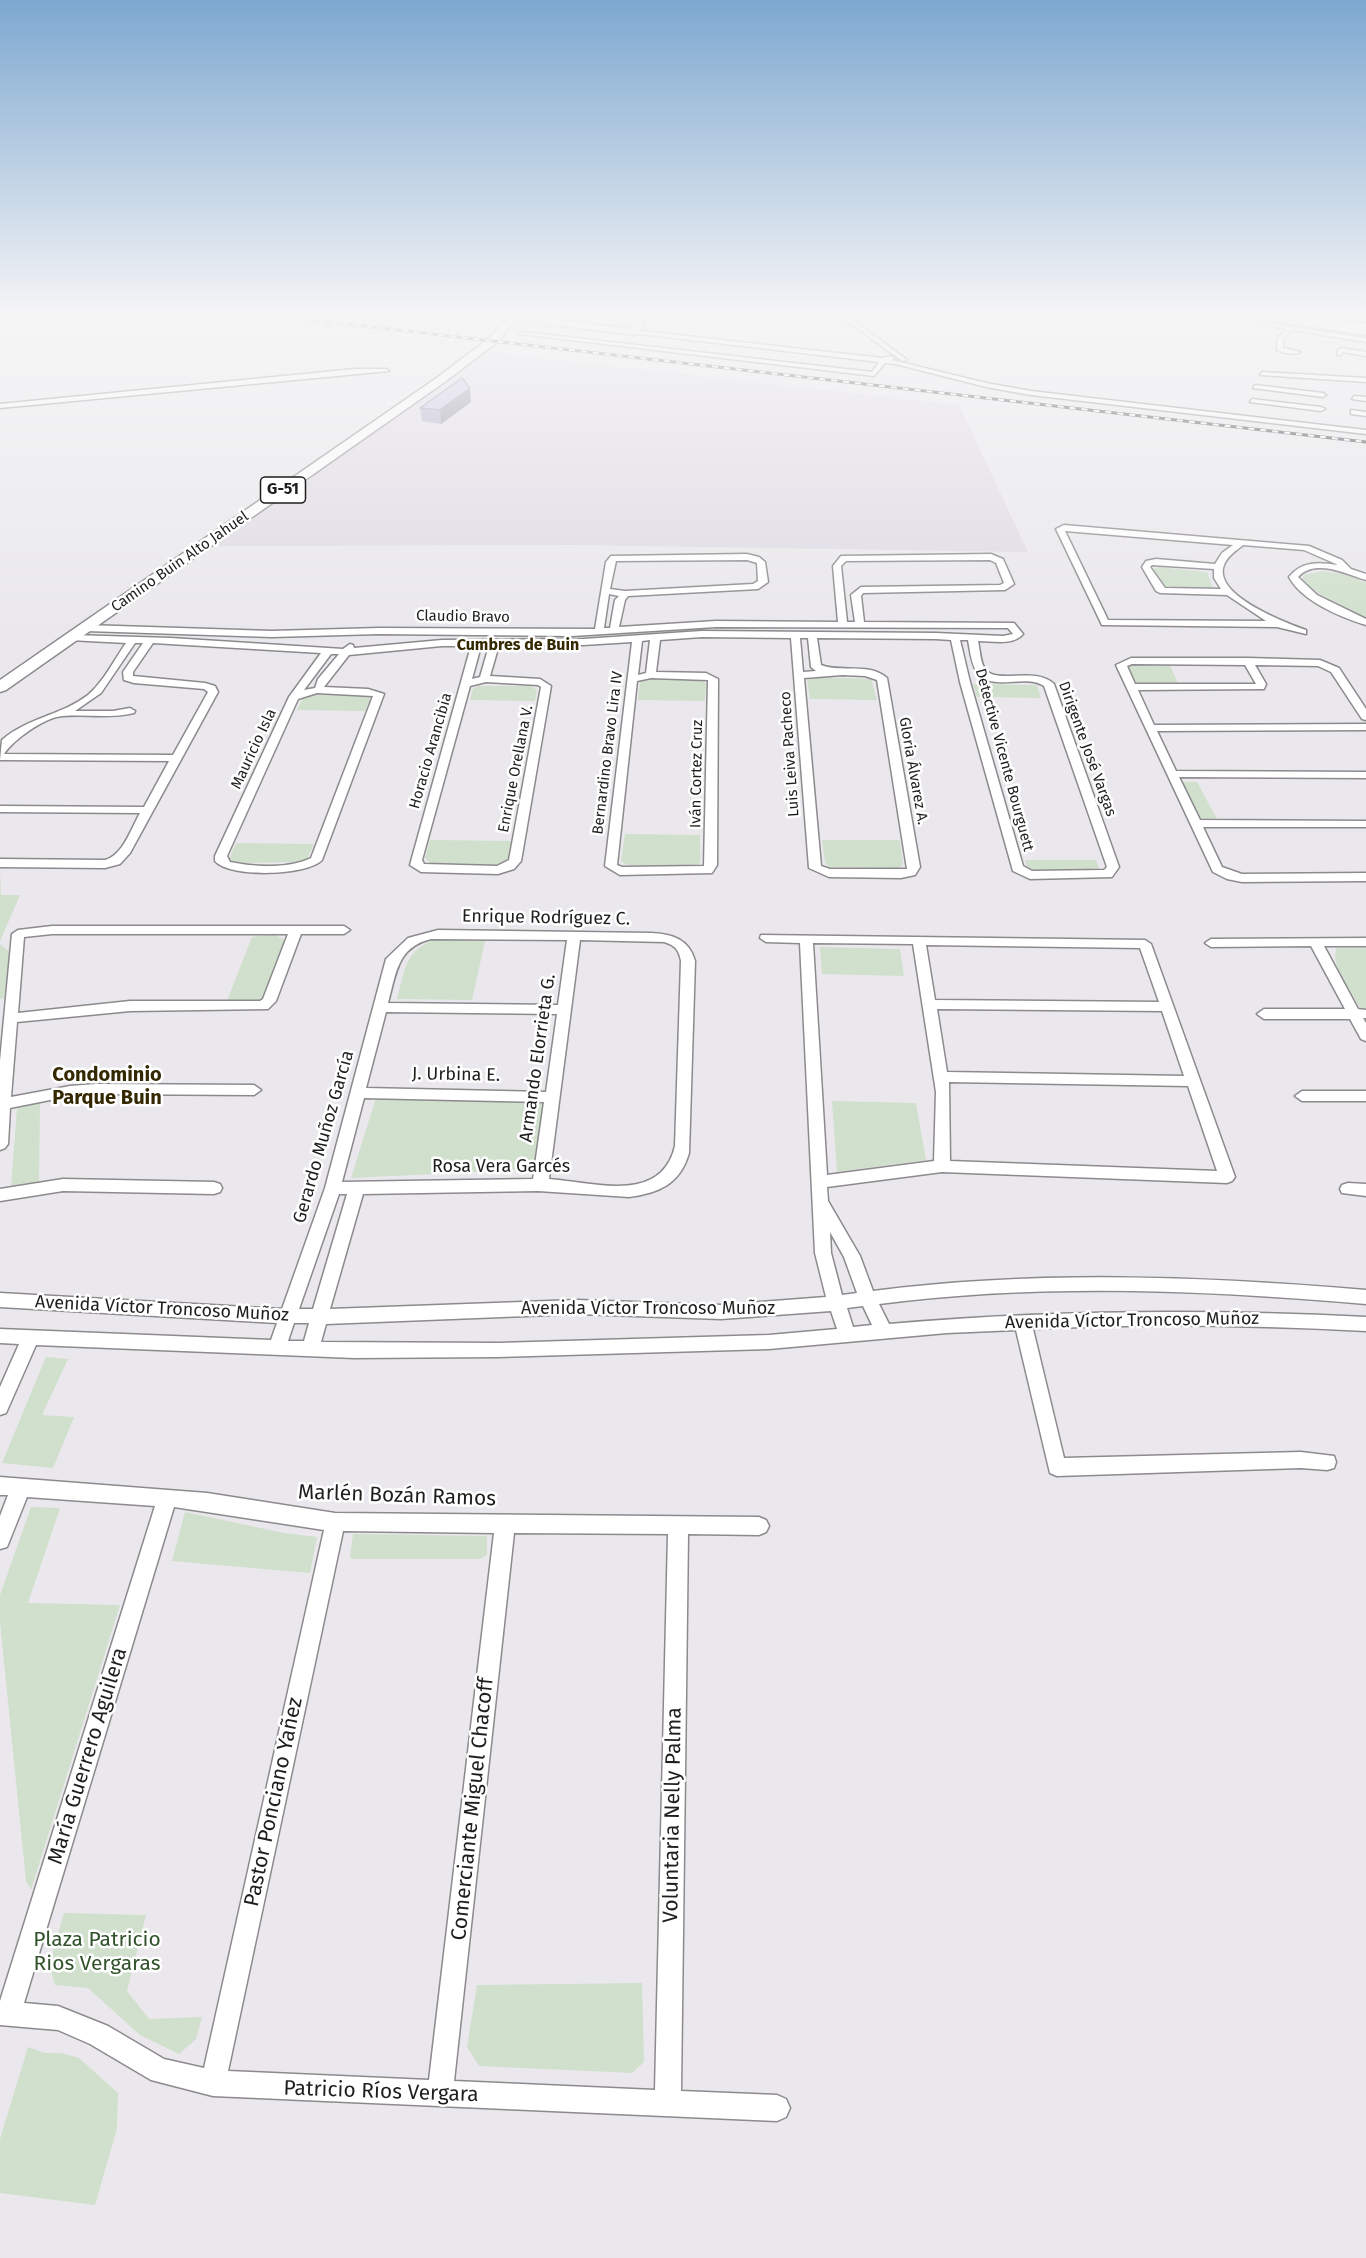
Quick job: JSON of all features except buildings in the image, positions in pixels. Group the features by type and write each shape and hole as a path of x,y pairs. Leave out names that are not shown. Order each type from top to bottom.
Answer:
{"main road":[{"name":"Camino Buin Alto Jahuel","path":"0,687 385,419"},
{"name":"Camino Buin Alto Jahuel","path":"0,697 71,647 74,644 72,638"}],"street":[{"path":"1256,419 1366,432"},
{"path":"1277,624 1105,623 1060,529 1310,549 1339,562 1348,570"},
{"path":"1303,632 1277,624 1228,592 1218,578 1217,567 1221,558 1239,544 1306,552 1335,567 1366,577"},
{"path":"840,588 859,592 1007,587 1009,584 1000,561 986,556 844,558 837,566 843,625"},
{"path":"599,631 605,591 610,562 614,558 754,558 760,562 762,582 759,586 625,594 605,591"},
{"path":"1217,567 1155,562 1149,563 1146,567 1159,589 1163,591 1228,592"},
{"path":"1335,567 1305,568 1296,572 1293,580 1304,591 1366,622"},
{"path":"859,592 860,625"},
{"path":"614,630 620,600 625,594"},
{"name":"Claudio Bravo","path":"72,638 162,640 346,652 581,637 599,631 684,625 742,629 812,635 916,631 1001,624 1015,627 1018,632 1015,637 1008,639 972,638 955,637 916,631 860,625 843,625 742,629 637,639 581,637 347,632 249,634 171,629 87,628"},
{"path":"162,640 164,634 171,629"},
{"path":"294,697 321,690 319,686 322,681 353,640 347,632"},
{"name":"Luis Leiva Pacheco","path":"795,634 814,864 818,871"},
{"path":"812,635 816,667 832,673"},
{"name":"Bernardino Bravo Lira IV","path":"651,675 655,637"},
{"name":"Detective Vicente Bourguett","path":"955,637 965,682 1017,868 1025,873 1036,875 1101,876 1110,873"},
{"name":"Detective Vicente Bourguett","path":"972,638 981,670 986,675"},
{"name":"Bernardino Bravo Lira IV","path":"613,869 610,865 637,639"},
{"path":"132,640 102,686 88,700 15,735 4,744 0,755 176,758"},
{"path":"0,863 98,864 116,861 127,849 213,690 199,685 128,678 128,672 150,640"},
{"name":"Horacio Arancibia","path":"418,867 416,860 477,642"},
{"path":"486,679 484,675 495,642"},
{"name":"Mauricio Isla","path":"321,690 376,692 379,696 318,858 310,864 298,867 245,867 223,864 221,856 294,697 327,652"},
{"path":"1366,717 1335,670 1316,662 1128,661 1121,666 1215,867 1231,876 1366,877"},
{"path":"1131,687 1260,687 1261,684 1248,662"},
{"path":"799,676 832,673"},
{"name":"Gloria Álvarez A.","path":"818,871 901,874 911,872 914,867 882,680 878,675 832,673"},
{"path":"631,679 651,675"},
{"name":"Iván Cortez Cruz","path":"613,869 708,870 711,865 713,681 710,677 651,675"},
{"name":"Dirigente José Vargas","path":"986,675 999,678"},
{"name":"Dirigente José Vargas","path":"965,682 999,678 1038,678 1048,683 1113,867 1110,873"},
{"name":"Enrique Orellana V.","path":"418,867 430,870 498,870 510,866 515,861 547,688 540,682 486,679 465,684"},
{"path":"102,686 134,680"},
{"path":"61,714 112,714 130,711"},
{"path":"1150,728 1366,727"},
{"path":"1172,774 1366,775"},
{"path":"0,809 148,810"},
{"path":"1195,823 1366,824"},
{"path":"0,1144 3,1081 11,1018 6,1003 18,934 52,930 295,932 344,930"},
{"path":"11,1018 130,1006 263,1006 270,1001 295,932"},
{"name":"Enrique Rodríguez C.","path":"411,941 438,934 651,937 681,944 688,961 683,1146 677,1168 666,1179"},
{"name":"Armando Elorrieta G.","path":"540,1185 574,937"},
{"path":"765,938 1145,944 1227,1177 942,1166 820,1182"},
{"path":"806,939 823,1253 835,1303 846,1334"},
{"path":"919,940 941,1077 942,1166"},
{"name":"Gerardo Muñoz García","path":"277,1348 333,1188 360,1093 393,959 411,941"},
{"path":"1315,942 1360,1014 1366,1036"},
{"path":"1211,943 1366,942"},
{"path":"929,1004 1167,1007"},
{"path":"380,1007 565,1010"},
{"path":"1264,1014 1360,1014"},
{"path":"941,1077 1193,1081"},
{"path":"3,1104 70,1091 96,1089 254,1090"},
{"name":"J. Urbina E.","path":"360,1093 552,1097"},
{"path":"1302,1096 1366,1096"},
{"name":"Rosa Vera Garcés","path":"333,1188 540,1185 629,1190 655,1185 666,1179"},
{"path":"0,1195 63,1185 214,1188"},
{"path":"310,1349 357,1188"},
{"path":"1348,1189 1366,1190"},
{"path":"821,1203 839,1230 852,1256 867,1298 884,1332"},
{"name":"Avenida Víctor Troncoso Muñoz","path":"1,1295 288,1316 580,1307 720,1312 786,1309 971,1287 1094,1282 1228,1285 1366,1297"},
{"name":"Avenida Víctor Troncoso Muñoz","path":"0,1336 354,1351 684,1346 769,1342 846,1334 1023,1322 1155,1318 1366,1324"},
{"path":"1023,1322 1058,1467 1301,1460 1327,1462"},
{"path":"0,1407 31,1337"},
{"name":"Marlén Bozán Ramos","path":"0,1486 167,1498 335,1522 759,1526"},
{"path":"0,1540 21,1488"},
{"name":"María Guerrero Aguilera","path":"5,2013 167,1498"},
{"name":"Pastor Ponciano Yañez","path":"213,2083 335,1522"},
{"name":"Comerciante Miguel Chacoff","path":"440,2094 505,1524"},
{"name":"Voluntaria Nelly Palma","path":"668,2104 678,1526"},
{"name":"Patricio Ríos Vergara","path":"5,2013 58,2018 99,2035 160,2072 179,2078 213,2083 777,2108"}],"shaded area":[{"path":"391,419 966,419 1028,552 575,545 211,546"}],"green space":[{"path":"1159,567 1207,572 1213,588 1209,591 1167,590 1162,587 1152,569"},
{"path":"1322,571 1349,575 1366,583 1366,620 1309,591 1300,582 1304,575"},
{"path":"1131,665 1170,666 1179,685 1134,684 1127,668"},
{"path":"814,677 871,679 877,700 810,699 807,680"},
{"path":"645,679 701,680 706,684 705,701 638,700 640,682"},
{"path":"973,684 1037,685 1041,698 977,697"},
{"path":"478,686 531,686 537,690 535,701 470,700 473,689"},
{"path":"364,693 371,697 365,711 297,710 302,700 311,695"},
{"path":"1181,782 1197,782 1217,819 1200,819"},
{"path":"625,834 700,835 700,863 696,866 627,865 621,861"},
{"path":"430,840 515,841 510,859 495,866 431,864 425,858"},
{"path":"822,840 900,840 903,865 898,868 829,867 825,862"},
{"path":"236,843 314,844 307,859 301,862 238,863 230,862 229,859"},
{"path":"1025,860 1096,860 1100,871 1028,870"},
{"path":"0,871 1,895 20,895 0,941"},
{"path":"273,934 285,940 263,1000 227,1001 252,937"},
{"path":"436,939 485,941 472,1000 397,999 404,970 412,956 425,944"},
{"path":"0,944 10,952 4,998 0,999"},
{"path":"820,947 900,949 904,976 822,974"},
{"path":"1337,948 1366,948 1366,1009 1360,1007 1341,975 1335,954"},
{"path":"376,1098 550,1101 539,1169 351,1178"},
{"path":"832,1101 916,1103 926,1160 837,1172"},
{"path":"40,1102 39,1182 11,1187 17,1109"},
{"path":"46,1357 68,1359 42,1415 74,1417 53,1468 2,1463"},
{"path":"31,1507 60,1508 28,1603 120,1605 31,1890 26,1881 0,1622 0,1595"},
{"path":"185,1512 284,1533 317,1537 310,1573 172,1561"},
{"path":"353,1534 487,1536 487,1555 480,1559 353,1559 350,1557"},
{"name":"Plaza Patricio Rios Vergaras","path":"64,1913 146,1915 127,1991 149,2019 202,2017 196,2039 179,2054 140,2035 88,1988 55,1985 49,1964"},
{"path":"642,1983 644,2062 632,2073 479,2066 467,2047 477,1985"},
{"path":"28,2047 45,2053 61,2053 79,2058 118,2093 117,2128 95,2205 0,2193 0,2139"}],"railway":[{"path":"1170,419 1366,442"}],"district":[{"name":"Cumbres de Buin","path":"518,646"},
{"name":"Condominio Parque Buin","path":"107,1086"}]}
